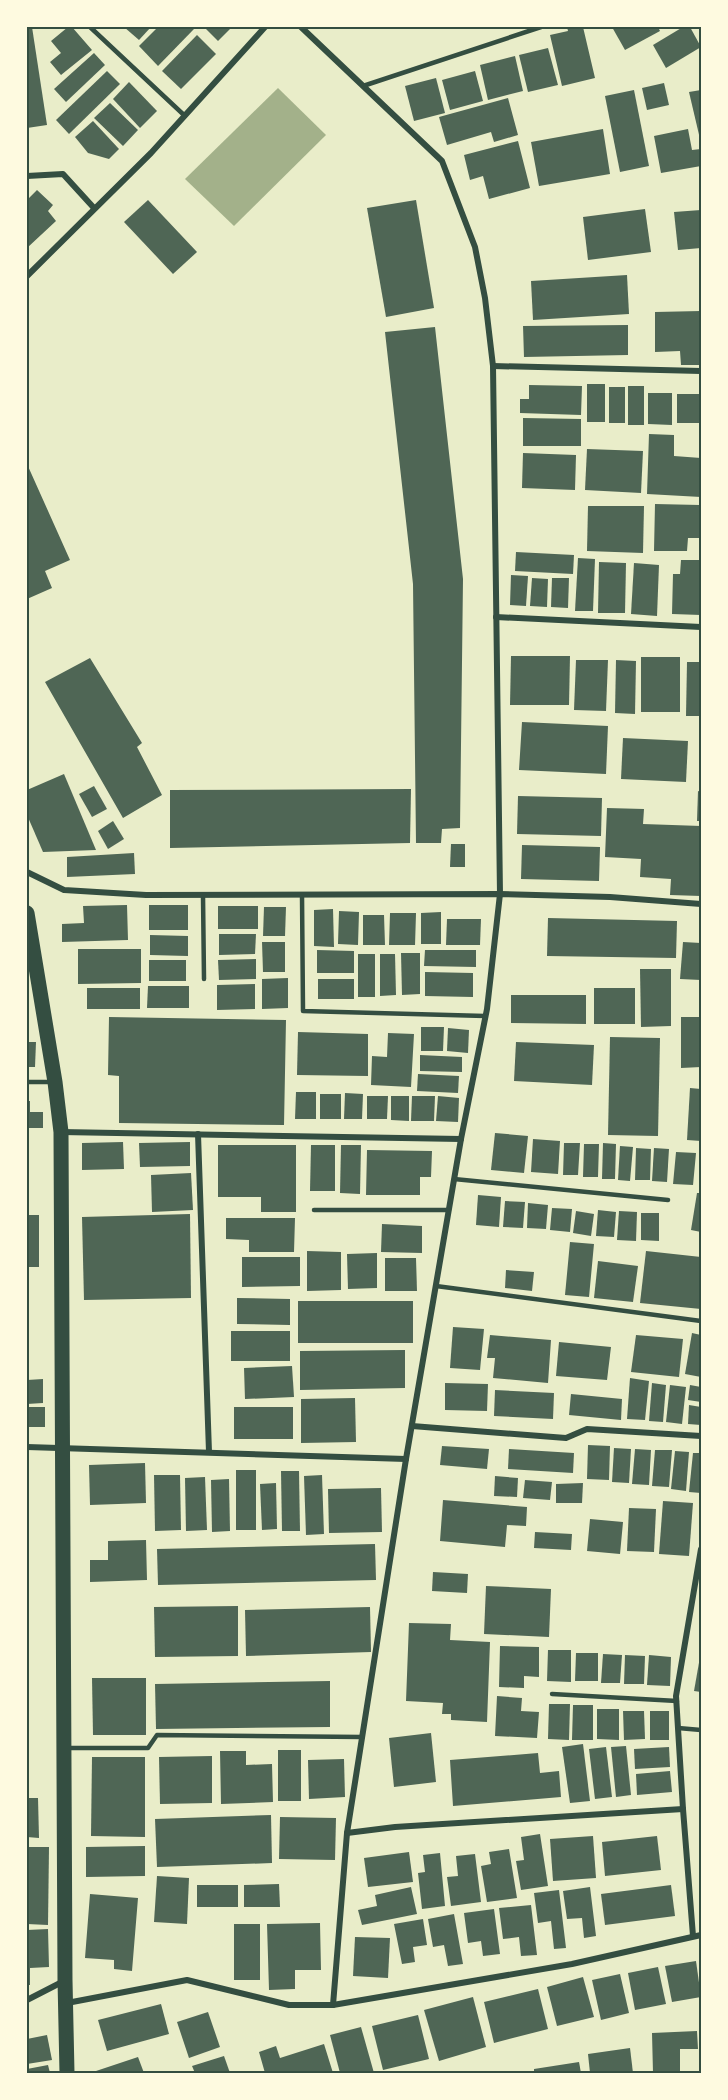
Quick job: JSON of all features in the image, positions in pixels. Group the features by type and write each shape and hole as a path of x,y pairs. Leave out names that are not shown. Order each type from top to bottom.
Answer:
{"main road":[{"path":"27,913 56,1082 61,1132 67,2073"}],"street":[{"path":"27,276 185,116 265,27"},
{"path":"301,27 442,161 475,247 485,298 492,366 500,894 485,1016 461,1139 406,1459 347,1833 333,2005"},
{"path":"27,176 63,174 94,208"},
{"path":"492,366 701,371"},
{"path":"496,617 701,627"},
{"path":"27,872 64,890 146,895 500,894 610,897 701,904"},
{"path":"61,1132 461,1139"},
{"path":"198,1134 209,1452"},
{"path":"412,1426 566,1438 587,1429 701,1436"},
{"path":"27,1447 406,1459"},
{"path":"67,2003 187,1980 289,2005 333,2005 572,1964 697,1936 683,1809 677,1701 701,1549"},
{"path":"347,1833 396,1827 683,1809"},
{"path":"27,2000 65,1980"}],"lane":[{"path":"90,27 185,116"},
{"path":"363,86 541,27"},
{"path":"203,895 204,980"},
{"path":"302,895 303,1011 485,1016"},
{"path":"27,1082 56,1082"},
{"path":"454,1179 668,1200"},
{"path":"314,1210 449,1210"},
{"path":"436,1286 701,1321"},
{"path":"552,1694 677,1701"},
{"path":"678,1728 701,1730"},
{"path":"64,1748 148,1748 157,1735 362,1737"}],"shaded area":[{"path":"278,88 326,135 234,226 185,179"}],"building":[{"path":"27,27 32,27 47,125 27,128"},
{"path":"68,27 72,27 92,50 61,75 50,62 61,53 51,41"},
{"path":"124,27 151,27 139,40"},
{"path":"158,27 192,27 194,29 158,66 139,46"},
{"path":"204,27 232,27 218,41"},
{"path":"567,27 583,27 595,78 562,86 550,35 568,31"},
{"path":"612,27 658,27 660,31 625,50"},
{"path":"683,27 690,27 701,47 666,68 653,45"},
{"path":"197,35 216,54 181,89 162,71"},
{"path":"548,48 558,85 528,92 519,55"},
{"path":"94,53 105,65 66,102 54,89"},
{"path":"515,56 523,91 488,100 480,65"},
{"path":"107,71 120,84 69,134 56,120"},
{"path":"475,71 483,101 450,110 442,80"},
{"path":"436,78 445,113 414,121 405,86"},
{"path":"129,82 157,111 140,128 113,99"},
{"path":"664,83 669,105 647,110 642,88"},
{"path":"634,90 649,166 620,172 605,96"},
{"path":"701,90 701,139 700,139 689,92"},
{"path":"508,98 518,135 494,142 491,132 447,145 439,117"},
{"path":"110,103 138,130 123,146 94,118"},
{"path":"93,121 119,149 109,159 88,153 75,137"},
{"path":"603,129 610,174 539,186 531,142"},
{"path":"688,129 692,150 701,149 701,166 661,173 654,136"},
{"path":"518,141 530,188 489,199 483,176 470,180 464,155"},
{"path":"37,190 53,205 48,211 56,221 27,248 27,200"},
{"path":"148,200 197,252 173,274 124,222"},
{"path":"416,200 434,308 386,317 367,208"},
{"path":"645,209 651,252 588,260 583,217"},
{"path":"701,210 701,248 678,250 674,212"},
{"path":"627,275 629,314 533,320 531,281"},
{"path":"701,311 701,365 681,365 680,351 655,352 655,312"},
{"path":"628,325 628,355 524,357 523,326"},
{"path":"435,327 463,579 460,828 442,829 441,843 416,843 413,584 385,332"},
{"path":"587,384 605,384 605,422 587,422"},
{"path":"529,385 582,386 581,415 520,413 520,399 529,399"},
{"path":"628,386 644,386 644,425 628,425"},
{"path":"609,387 625,387 625,423 609,423"},
{"path":"648,393 672,393 672,425 648,424"},
{"path":"677,394 701,394 701,423 677,423"},
{"path":"523,418 581,419 581,446 523,446"},
{"path":"649,434 674,435 674,456 701,458 701,497 647,494"},
{"path":"587,449 643,451 641,493 585,490"},
{"path":"523,453 576,455 575,490 522,488"},
{"path":"27,464 70,560 45,571 52,588 27,599"},
{"path":"655,504 700,505 699,538 688,538 687,551 654,551"},
{"path":"588,506 644,506 643,553 587,551"},
{"path":"516,552 574,555 573,574 515,571"},
{"path":"578,558 595,559 593,611 575,611"},
{"path":"681,560 701,560 701,615 672,614 673,574 680,574"},
{"path":"599,562 626,563 625,613 598,613"},
{"path":"634,563 659,565 657,616 631,614"},
{"path":"511,575 528,576 526,606 510,605"},
{"path":"532,578 548,579 547,607 530,606"},
{"path":"552,578 569,578 568,608 551,607"},
{"path":"511,656 570,656 569,705 510,705"},
{"path":"641,657 680,657 680,712 641,712"},
{"path":"90,658 142,743 137,747 162,795 123,818 45,682"},
{"path":"576,660 608,660 606,711 574,710"},
{"path":"616,660 636,661 635,714 615,713"},
{"path":"687,662 701,662 701,716 686,716"},
{"path":"522,722 608,726 606,774 519,770"},
{"path":"623,738 688,741 686,782 621,779"},
{"path":"64,774 96,850 43,852 27,815 27,790"},
{"path":"94,786 107,809 92,817 79,794"},
{"path":"411,789 410,843 170,848 170,790"},
{"path":"698,791 701,792 701,821 697,821"},
{"path":"518,796 602,798 601,836 517,834"},
{"path":"607,808 644,809 643,824 701,826 701,896 670,895 671,879 640,877 641,859 605,857"},
{"path":"113,821 124,839 108,849 98,831"},
{"path":"451,844 465,844 465,867 450,867"},
{"path":"522,845 600,847 599,881 521,879"},
{"path":"134,853 135,874 67,877 67,857"},
{"path":"127,905 128,940 62,942 62,924 84,923 83,906"},
{"path":"149,905 188,905 188,930 149,930"},
{"path":"218,906 258,906 258,929 218,929"},
{"path":"264,907 286,907 285,936 263,936"},
{"path":"333,909 334,947 314,946 314,910"},
{"path":"339,911 359,912 358,945 338,944"},
{"path":"441,912 441,944 421,944 421,913"},
{"path":"390,913 416,913 415,945 389,945"},
{"path":"363,915 384,915 385,945 363,945"},
{"path":"548,918 677,921 676,958 547,956"},
{"path":"447,919 481,919 480,945 446,945"},
{"path":"219,934 256,934 255,954 219,955"},
{"path":"150,935 188,936 188,956 150,955"},
{"path":"262,942 285,942 285,972 263,972"},
{"path":"683,942 701,943 701,980 680,979"},
{"path":"78,949 141,949 141,983 78,984"},
{"path":"317,950 354,951 354,973 317,973"},
{"path":"425,950 476,950 476,967 424,966"},
{"path":"401,953 420,953 420,994 402,995"},
{"path":"358,954 375,954 375,997 358,997"},
{"path":"380,954 395,954 396,995 380,996"},
{"path":"256,959 256,979 219,980 218,960"},
{"path":"149,960 186,960 186,981 149,981"},
{"path":"640,969 671,969 671,1026 641,1027"},
{"path":"425,972 473,973 473,997 425,996"},
{"path":"288,978 288,1008 262,1009 262,979"},
{"path":"318,979 354,979 354,999 318,999"},
{"path":"255,984 255,1009 217,1010 217,985"},
{"path":"148,986 189,986 189,1008 147,1008"},
{"path":"87,988 140,988 140,1009 87,1009"},
{"path":"594,988 635,988 635,1024 594,1024"},
{"path":"511,995 586,995 586,1024 511,1023"},
{"path":"109,1017 286,1020 284,1125 119,1123 119,1076 108,1075"},
{"path":"681,1017 701,1017 701,1067 681,1068"},
{"path":"421,1027 444,1027 443,1051 421,1051"},
{"path":"448,1028 469,1030 468,1053 447,1051"},
{"path":"298,1032 368,1034 368,1076 297,1075"},
{"path":"388,1033 414,1034 411,1087 371,1085 372,1056 387,1057"},
{"path":"610,1037 660,1038 658,1136 608,1135"},
{"path":"27,1042 36,1042 35,1067 27,1067"},
{"path":"516,1042 594,1045 592,1085 514,1081"},
{"path":"420,1055 462,1057 462,1072 420,1071"},
{"path":"418,1074 459,1076 458,1093 417,1091"},
{"path":"690,1088 701,1089 701,1141 687,1140"},
{"path":"296,1092 316,1092 316,1119 295,1119"},
{"path":"345,1093 363,1094 362,1119 344,1119"},
{"path":"320,1094 341,1094 341,1119 320,1119"},
{"path":"367,1096 388,1096 387,1119 367,1119"},
{"path":"391,1096 409,1096 409,1121 391,1120"},
{"path":"412,1096 435,1096 434,1121 411,1121"},
{"path":"438,1096 459,1098 458,1122 436,1121"},
{"path":"27,1101 30,1101 30,1112 43,1112 43,1128 27,1128"},
{"path":"495,1133 528,1136 524,1173 491,1170"},
{"path":"533,1139 560,1141 558,1174 531,1172"},
{"path":"123,1142 124,1169 82,1170 82,1143"},
{"path":"190,1142 190,1166 140,1167 139,1143"},
{"path":"564,1143 580,1143 578,1175 563,1175"},
{"path":"603,1143 616,1144 615,1179 602,1179"},
{"path":"584,1144 599,1144 598,1177 583,1177"},
{"path":"218,1145 296,1145 296,1212 261,1212 261,1197 218,1197"},
{"path":"311,1145 335,1145 335,1191 310,1191"},
{"path":"341,1145 361,1145 360,1194 340,1193"},
{"path":"620,1146 633,1147 630,1181 618,1180"},
{"path":"636,1148 651,1149 650,1180 635,1180"},
{"path":"654,1148 669,1149 667,1182 652,1181"},
{"path":"367,1150 432,1151 431,1177 420,1177 420,1195 366,1195"},
{"path":"676,1152 696,1153 693,1185 673,1184"},
{"path":"191,1173 193,1210 152,1212 151,1175"},
{"path":"697,1193 701,1193 701,1232 691,1230"},
{"path":"478,1195 501,1197 499,1227 476,1225"},
{"path":"505,1201 525,1202 523,1228 503,1227"},
{"path":"528,1203 548,1205 546,1229 527,1228"},
{"path":"552,1208 572,1209 570,1232 550,1230"},
{"path":"598,1210 616,1212 614,1237 596,1236"},
{"path":"576,1211 594,1214 591,1236 573,1233"},
{"path":"619,1211 637,1212 636,1241 617,1240"},
{"path":"641,1213 659,1213 659,1241 641,1240"},
{"path":"190,1214 191,1298 84,1300 82,1217"},
{"path":"27,1215 39,1215 39,1267 27,1267"},
{"path":"226,1218 295,1218 294,1252 249,1252 249,1240 226,1239"},
{"path":"382,1224 422,1226 422,1253 381,1252"},
{"path":"570,1242 594,1244 589,1297 565,1295"},
{"path":"307,1251 341,1252 341,1290 307,1291"},
{"path":"646,1251 701,1257 701,1309 640,1303"},
{"path":"377,1253 377,1288 348,1289 347,1254"},
{"path":"242,1257 300,1257 300,1286 242,1287"},
{"path":"385,1258 416,1258 417,1291 385,1291"},
{"path":"598,1261 638,1266 633,1302 594,1298"},
{"path":"506,1270 534,1272 532,1291 505,1288"},
{"path":"237,1298 290,1299 290,1325 237,1324"},
{"path":"298,1301 413,1301 413,1343 298,1343"},
{"path":"453,1327 484,1329 480,1370 450,1368"},
{"path":"231,1331 290,1331 290,1361 231,1361"},
{"path":"692,1333 701,1335 701,1377 685,1374"},
{"path":"490,1335 551,1340 548,1383 493,1378 495,1358 487,1358"},
{"path":"636,1335 683,1339 679,1377 631,1372"},
{"path":"559,1342 611,1347 607,1380 556,1376"},
{"path":"405,1350 405,1388 300,1390 300,1351"},
{"path":"292,1366 294,1397 245,1399 244,1368"},
{"path":"630,1378 649,1381 645,1420 627,1419"},
{"path":"43,1379 43,1403 27,1404 27,1380"},
{"path":"445,1383 488,1384 487,1411 445,1410"},
{"path":"652,1383 666,1385 663,1422 649,1421"},
{"path":"670,1385 686,1387 682,1424 666,1422"},
{"path":"690,1385 701,1387 701,1402 688,1400"},
{"path":"495,1390 554,1393 553,1419 494,1416"},
{"path":"571,1394 622,1399 621,1420 569,1415"},
{"path":"355,1398 356,1442 301,1443 301,1399"},
{"path":"689,1405 701,1407 701,1425 688,1424"},
{"path":"27,1407 45,1407 45,1427 27,1427"},
{"path":"234,1407 293,1407 293,1439 234,1439"},
{"path":"588,1445 610,1446 609,1480 587,1479"},
{"path":"442,1446 489,1449 487,1469 440,1465"},
{"path":"614,1448 631,1449 629,1483 612,1482"},
{"path":"509,1449 574,1453 573,1473 508,1469"},
{"path":"635,1449 651,1450 649,1485 632,1484"},
{"path":"655,1450 672,1450 669,1487 652,1486"},
{"path":"675,1451 689,1452 686,1491 671,1489"},
{"path":"693,1453 701,1453 701,1493 689,1492"},
{"path":"145,1463 146,1503 90,1505 89,1465"},
{"path":"236,1470 256,1470 256,1530 236,1530"},
{"path":"281,1471 299,1471 300,1531 282,1531"},
{"path":"154,1475 180,1475 181,1530 155,1531"},
{"path":"322,1475 324,1534 306,1535 304,1476"},
{"path":"495,1476 518,1478 517,1497 494,1496"},
{"path":"205,1477 207,1530 186,1531 185,1478"},
{"path":"229,1479 230,1531 212,1532 211,1480"},
{"path":"525,1480 552,1482 550,1500 523,1498"},
{"path":"276,1483 277,1529 262,1530 260,1484"},
{"path":"583,1483 582,1503 556,1503 556,1484"},
{"path":"381,1488 382,1532 329,1533 328,1489"},
{"path":"443,1500 527,1507 526,1526 507,1525 505,1547 440,1541"},
{"path":"663,1501 693,1503 689,1556 659,1554"},
{"path":"629,1508 656,1509 654,1552 627,1551"},
{"path":"590,1519 623,1522 620,1554 587,1551"},
{"path":"535,1532 572,1534 571,1550 534,1548"},
{"path":"146,1540 147,1580 90,1582 90,1560 108,1560 108,1541"},
{"path":"375,1544 376,1580 158,1585 157,1549"},
{"path":"433,1572 468,1574 467,1593 432,1591"},
{"path":"486,1586 551,1589 549,1637 484,1634"},
{"path":"238,1606 238,1656 155,1657 154,1607"},
{"path":"370,1607 371,1652 246,1656 245,1610"},
{"path":"409,1623 451,1624 450,1640 490,1642 487,1722 451,1720 451,1714 442,1714 443,1703 406,1701"},
{"path":"500,1646 539,1647 539,1677 524,1676 524,1688 499,1687"},
{"path":"548,1650 571,1650 571,1682 547,1681"},
{"path":"576,1653 598,1653 598,1681 575,1681"},
{"path":"603,1654 622,1655 620,1683 601,1683"},
{"path":"625,1655 645,1656 644,1684 624,1684"},
{"path":"649,1655 671,1657 670,1686 647,1685"},
{"path":"701,1657 701,1692 694,1691"},
{"path":"92,1678 146,1678 146,1735 93,1735"},
{"path":"330,1681 330,1727 156,1729 155,1684"},
{"path":"497,1696 522,1698 521,1711 539,1712 537,1738 495,1736"},
{"path":"549,1704 570,1704 569,1740 548,1739"},
{"path":"573,1705 593,1705 593,1740 572,1740"},
{"path":"597,1709 619,1709 619,1740 597,1739"},
{"path":"623,1711 644,1711 645,1739 624,1740"},
{"path":"650,1711 669,1711 669,1740 650,1740"},
{"path":"431,1733 436,1782 394,1787 389,1738"},
{"path":"583,1744 590,1801 570,1803 562,1747"},
{"path":"626,1746 631,1795 616,1797 611,1747"},
{"path":"606,1747 612,1797 595,1799 589,1749"},
{"path":"669,1747 670,1767 635,1769 634,1749"},
{"path":"278,1750 301,1750 301,1801 278,1801"},
{"path":"220,1751 246,1751 246,1765 272,1764 273,1802 221,1804"},
{"path":"538,1753 540,1773 559,1771 561,1797 453,1806 450,1760"},
{"path":"212,1756 212,1803 160,1804 159,1757"},
{"path":"92,1757 145,1757 145,1837 91,1836"},
{"path":"344,1759 345,1797 309,1799 308,1760"},
{"path":"670,1771 672,1792 637,1795 636,1774"},
{"path":"27,1798 38,1798 39,1838 27,1837"},
{"path":"271,1815 272,1863 157,1867 155,1819"},
{"path":"280,1817 336,1818 335,1860 279,1859"},
{"path":"540,1834 548,1886 521,1890 516,1861 524,1860 521,1837"},
{"path":"593,1836 596,1878 553,1881 550,1839"},
{"path":"657,1836 661,1870 605,1876 602,1842"},
{"path":"145,1846 145,1876 86,1877 86,1847"},
{"path":"27,1847 49,1847 48,1925 27,1924"},
{"path":"509,1849 517,1898 487,1902 481,1866 491,1864 489,1852"},
{"path":"409,1852 413,1882 368,1887 364,1858"},
{"path":"440,1853 445,1906 422,1909 418,1873 425,1872 423,1855"},
{"path":"475,1854 481,1902 451,1906 447,1877 458,1876 456,1856"},
{"path":"157,1876 189,1878 187,1924 154,1922"},
{"path":"279,1884 280,1907 244,1907 244,1885"},
{"path":"197,1885 238,1885 238,1907 197,1907"},
{"path":"671,1885 675,1916 605,1925 601,1894"},
{"path":"411,1887 417,1914 362,1925 358,1910 377,1906 375,1895"},
{"path":"590,1887 596,1936 584,1938 582,1918 567,1919 563,1891"},
{"path":"559,1890 566,1948 554,1949 551,1921 538,1923 534,1893"},
{"path":"90,1894 138,1898 132,1971 114,1969 114,1960 85,1958"},
{"path":"531,1905 537,1955 521,1956 519,1937 503,1939 499,1908"},
{"path":"494,1909 500,1954 483,1956 481,1941 468,1943 464,1913"},
{"path":"454,1914 463,1964 448,1966 444,1945 433,1947 428,1919"},
{"path":"423,1919 427,1945 413,1947 415,1962 402,1964 394,1924"},
{"path":"320,1923 321,1970 295,1970 295,1989 269,1990 267,1924"},
{"path":"234,1924 260,1924 260,1980 234,1980"},
{"path":"48,1929 49,1967 30,1968 30,1985 27,1985 27,1930"},
{"path":"355,1937 390,1938 388,1978 353,1976"},
{"path":"696,1961 701,1997 672,2002 665,1966"},
{"path":"658,1967 666,2004 635,2010 628,1973"},
{"path":"620,1974 629,2013 601,2020 592,1980"},
{"path":"583,1977 594,2017 557,2026 547,1987"},
{"path":"538,1989 548,2029 494,2043 484,2002"},
{"path":"473,1997 486,2047 439,2061 424,2010"},
{"path":"161,2004 169,2034 107,2051 98,2020"},
{"path":"208,2012 220,2047 189,2058 177,2022"},
{"path":"418,2015 429,2059 383,2070 372,2026"},
{"path":"361,2027 374,2073 340,2073 330,2035"},
{"path":"697,2031 698,2049 680,2049 680,2072 653,2073 652,2033"},
{"path":"47,2035 52,2060 27,2064 27,2039"},
{"path":"324,2044 333,2073 265,2073 259,2052 276,2046 280,2058"},
{"path":"630,2048 633,2073 590,2073 588,2054"},
{"path":"224,2056 230,2073 195,2073 192,2066"},
{"path":"138,2057 144,2073 90,2073"},
{"path":"579,2062 581,2073 534,2073 534,2069"},
{"path":"48,2065 50,2073 27,2073 27,2069"}]}
